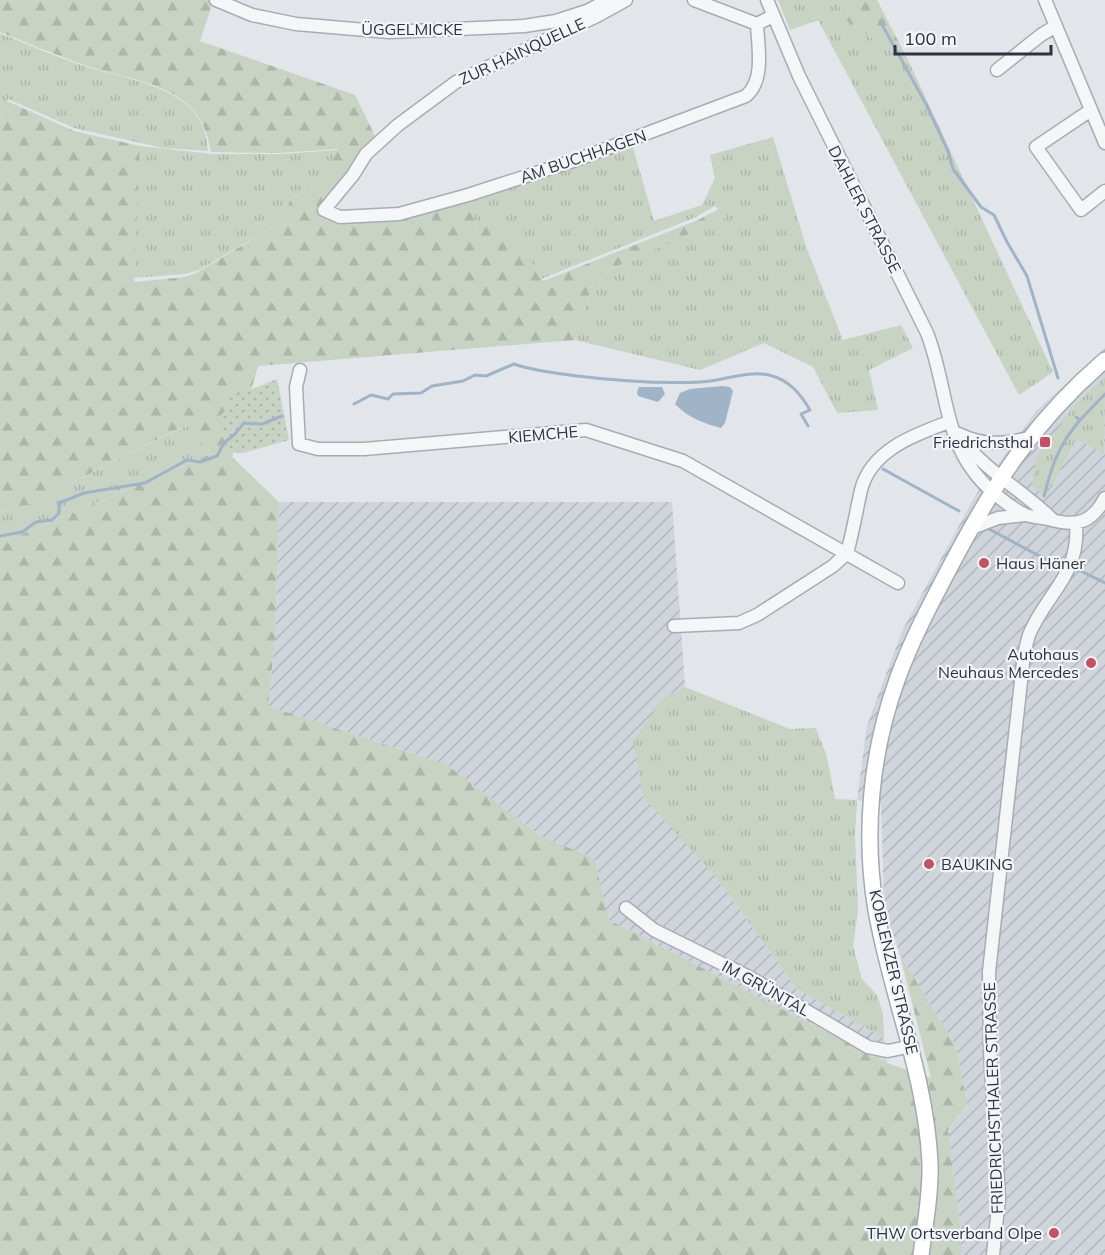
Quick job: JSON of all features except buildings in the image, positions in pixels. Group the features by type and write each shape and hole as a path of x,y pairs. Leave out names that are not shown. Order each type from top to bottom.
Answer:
{"main road":[{"name":"KOBLENZER STRASSE","path":"921,1255 928,1205 930,1164 912,1046 876,911 870,846 871,805 883,730 898,677 921,625 970,529 996,484 1029,438 1063,398 1105,360"}],"street":[{"name":"ÜGGELMICKE","path":"216,0 252,15 296,24 389,32 524,26 556,21 587,11 608,0"},
{"name":"ZUR HAINQUELLE","path":"324,210 353,175 366,154 398,125 456,82 597,16 626,0"},
{"path":"694,0 757,24 773,16"},
{"name":"DAHLER STRASSE","path":"767,0 825,129 927,333 938,363 949,422 967,464 996,484"},
{"path":"1045,0 1105,143"},
{"name":"AM BUCHHAGEN","path":"324,210 340,217 399,214 468,195 576,160 746,96 753,90 758,75 757,24"},
{"path":"997,70 1056,26"},
{"path":"1091,110 1036,147 1081,210 1105,191"},
{"name":"KIEMCHE","path":"300,370 296,387 299,444 318,449 364,449 586,430 682,461 898,583"},
{"path":"674,626 739,623 757,615 833,566 847,554 855,529 862,488 876,462 890,449 905,440 949,422"},
{"name":"DAHLER STRASSE","path":"949,422 984,465 996,484"},
{"path":"958,434 973,441 989,444 1029,438"},
{"path":"996,484 1008,504 1026,515"},
{"path":"996,484 1036,504 1052,519"},
{"path":"970,529 998,518 1026,515 1076,524 1091,516 1105,498"},
{"name":"FRIEDRICHSTHALER STRASSE","path":"993,1255 999,1198 990,1050 989,972 1025,647 1030,634 1071,567 1075,550 1076,524"},
{"name":"IM GRÜNTAL","path":"626,908 654,930 748,977 868,1047 888,1051 912,1046"}],"shaded area":[{"path":"1105,348 1105,1255 961,1255 961,1234 948,1130 967,1104 956,1046 900,955 884,906 881,804 857,800 867,725 903,629 975,496 1036,411"},
{"path":"279,502 672,502 685,687 663,698 714,874 797,989 884,1038 887,1063 609,920 594,859 542,837 447,765 268,706 275,638"}],"green space":[{"path":"0,0 209,0 213,2 200,41 355,95 378,142 323,211 340,218 468,200 477,228 504,220 543,281 698,220 719,209 727,217 595,276 575,340 258,366 232,457 279,502 275,638 268,706 447,765 542,837 594,858 609,920 887,1063 931,1078 900,955 956,1046 967,1104 948,1130 961,1234 961,1255 0,1255 0,544 211,454 186,425 21,508 0,511 0,118 7,101 74,131 140,146 134,282 185,277 196,273 283,221 291,197 320,186 338,149 279,153 211,152 205,129 194,111 180,98 143,82 81,64 0,32"},
{"path":"778,0 838,0 843,18 910,64 1053,372 1019,395 818,20 790,30"},
{"path":"838,0 877,0 910,64 843,18"},
{"path":"0,33 81,65 142,82 180,99 194,112 204,129 208,151 163,148 74,128 8,99 0,118"},
{"path":"773,137 807,249 843,340 901,325 913,348 869,370 878,410 837,413 813,367 764,343 700,370 575,340 595,276 726,217 715,206 694,218 541,279 477,228 468,200 632,144 654,221 702,205 715,178 710,155"},
{"path":"140,146 212,154 279,154 338,150 320,186 291,197 283,221 199,270 184,274 133,278"},
{"path":"1105,377 1104,454 1076,439 1046,498 1032,485 1036,459 1074,406"},
{"path":"277,379 289,440 243,453 232,452 221,430 219,417 229,407 230,398"},
{"path":"187,425 211,454 0,544 0,511 21,508"},
{"path":"685,687 790,729 816,728 827,757 835,799 857,800 855,834 858,911 853,946 862,979 877,995 883,1014 884,1038 797,989 716,877 643,797 633,741 663,698"}],"water":[{"path":"639,387 662,387 665,394 658,402 638,396"},
{"path":"730,387 733,391 725,423 721,428 696,419 675,404 680,393 690,389"}],"waterway":[{"path":"880,21 927,106 948,151 953,169 981,207 994,215 1027,276 1058,378"},
{"path":"354,404 371,395 388,399 393,394 421,393 432,386 463,381 475,375 486,376 514,364 537,370 623,381 701,382 761,374 782,380 798,393 810,410 801,414 808,426"},
{"path":"1080,420 1105,394"},
{"path":"0,536 22,532 36,522 52,520 59,513 59,503 84,493 145,483 187,460 200,462 217,456 224,443 244,423 262,424 282,416"},
{"path":"1044,496 1057,455 1080,420 1076,417"},
{"path":"883,469 959,511"},
{"path":"989,529 1060,567"},
{"path":"1079,570 1105,583"}],"place":[{"name":"Friedrichsthal","path":"1045,442"},
{"name":"Haus Häner","path":"984,563"},
{"name":"Autohaus Neuhaus Mercedes","path":"1091,663"},
{"name":"BAUKING","path":"929,864"},
{"name":"THW Ortsverband Olpe","path":"1054,1233"}]}
